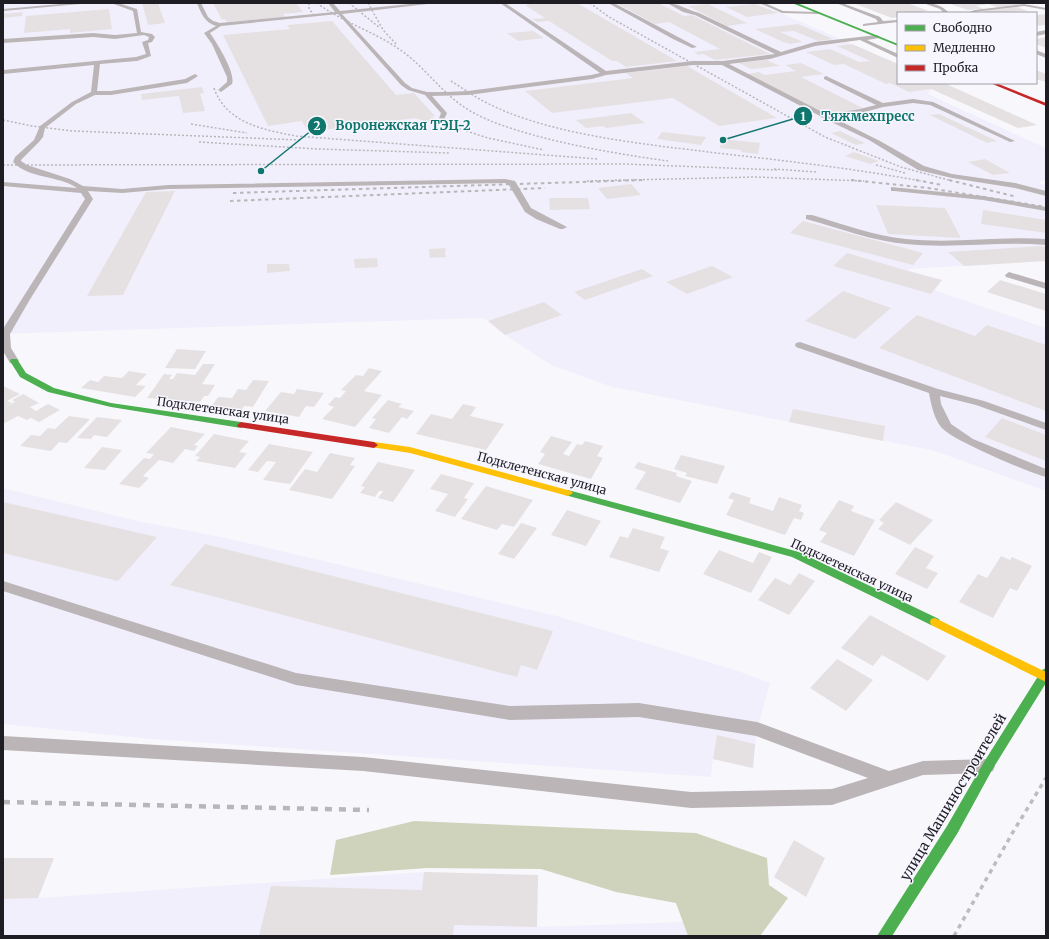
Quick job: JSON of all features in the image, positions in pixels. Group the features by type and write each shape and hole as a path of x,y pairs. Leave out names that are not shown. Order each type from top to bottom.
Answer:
{"street":[{"path":"794,3 897,45"},
{"path":"809,3 897,38"},
{"path":"994,84 1046,105"},
{"path":"1017,84 1046,95"},
{"name":"Подклетенская улица","path":"14,361 23,375 51,390 111,406 410,450 795,554 1045,675"},
{"name":"улица Машиностроителей","path":"884,936 952,830 988,766 1045,675"}],"lane":[{"path":"12,9 15,3"},
{"path":"3,10 89,3"},
{"path":"113,3 135,10 137,14 139,33 143,34"},
{"path":"199,3 206,20 212,24 220,25 434,3"},
{"path":"330,3 403,84 410,89 427,94 468,93 692,63 723,63 770,57 815,44 877,37"},
{"path":"502,3 605,74"},
{"path":"610,3 694,47"},
{"path":"669,3 685,11 697,14 780,54"},
{"path":"760,3 782,12 817,12"},
{"path":"838,3 878,18 882,23"},
{"path":"925,3 942,8 946,12"},
{"path":"972,12 1024,5 1046,10"},
{"path":"865,25 897,21"},
{"path":"220,25 207,33 215,44 230,77 230,83 221,90"},
{"path":"3,40 93,35 114,37 143,34 150,35 152,37 150,41 145,42 149,55 137,58 3,72"},
{"path":"861,38 897,56"},
{"path":"94,93 97,63"},
{"path":"723,63 823,116 874,140 899,158 920,168 941,175 1010,184 1046,194"},
{"path":"14,361 6,348 5,334 24,301 89,199 84,190 75,183 47,175 16,162 38,141 42,133 42,127 74,102 94,93 187,81 195,76"},
{"path":"826,78 882,105"},
{"path":"427,94 444,113 441,121"},
{"path":"823,116 861,111 882,105 913,101 931,103 1012,141"},
{"path":"3,184 84,190 122,191 176,186 505,181 512,183 528,210 539,217 563,227"},
{"path":"894,189 983,198 1046,209"},
{"path":"810,217 876,236 906,242 943,244 1046,242"},
{"path":"1009,275 1046,286"},
{"path":"800,345 934,391 980,403 1046,427"},
{"path":"934,391 936,404 946,426 969,441 1046,473"},
{"path":"3,586 296,679 510,713 639,710 757,730 890,779"},
{"path":"3,742 363,764 691,800 832,797 923,768 988,766"}],"path":[{"path":"954,936 1013,832 1046,778"}],"shaded area":[{"path":"3,3 758,3 852,44 897,82 897,84 949,85 949,87 931,89 928,94 1046,148 1046,180 1038,182 1046,186 1046,261 910,269 909,271 942,280 934,290 1046,328 1046,491 935,451 612,387 551,365 505,335 488,321 481,318 3,334"},
{"path":"3,488 138,521 226,538 557,616 738,671 770,683 757,730 753,768 713,759 711,777 150,739 3,724"},
{"path":"3,858 54,858 38,898 424,872 538,875 537,927 683,922 688,936 3,936"}],"green space":[{"path":"414,821 696,833 767,858 769,885 788,898 760,936 688,936 676,903 616,892 541,869 427,868 330,875 336,840"}],"building":[{"path":"142,3 158,3 165,23 148,25"},
{"path":"213,3 296,3 303,12 283,14 285,17 227,22 225,19 222,20"},
{"path":"525,3 577,3 677,61 626,67 617,61 612,61 549,21 537,22 532,19 545,18 525,5 528,5"},
{"path":"616,3 658,3 684,16 692,15 770,54 715,60 703,54 698,55 694,52 720,49 669,22 655,24"},
{"path":"853,3 907,3 929,11 897,12 897,17 892,18"},
{"path":"947,3 1025,4 997,7 988,4 976,6 984,9 968,10"},
{"path":"708,4 748,23 727,26 688,6"},
{"path":"755,4 778,13 747,17 726,7"},
{"path":"1017,7 1028,11 986,12 983,11"},
{"path":"109,9 112,29 70,33 70,29 24,33 26,16"},
{"path":"23,12 22,16 3,18 3,14"},
{"path":"1046,14 1046,25 1037,26 1037,15"},
{"path":"332,21 396,95 414,93 435,116 430,117 436,118 427,122 415,118 308,132 302,121 268,126 223,35 290,29 287,25"},
{"path":"798,24 833,39 818,41 794,31 780,32 803,42 790,44 755,29"},
{"path":"533,31 544,38 518,41 507,33"},
{"path":"1046,37 1046,48 1037,44 1037,39"},
{"path":"852,44 897,64 897,84 946,84 1037,125 1018,128 931,89 909,92 890,83 886,84 844,64 834,65 806,52 830,49 859,62 870,61 837,46"},
{"path":"767,60 780,66 751,69 739,63"},
{"path":"801,63 824,74 801,77 863,108 824,114 748,74 759,72 764,75 796,71 785,65"},
{"path":"687,66 777,118 719,126 673,98 552,113 525,91 633,78 626,73"},
{"path":"1037,70 1046,74 1046,82 1037,79"},
{"path":"202,87 204,93 200,94 205,111 183,113 179,96 142,100 141,94"},
{"path":"631,113 645,123 606,128 603,126 586,128 576,120"},
{"path":"939,114 997,141 987,143 930,115"},
{"path":"840,131 865,143 856,145 831,133"},
{"path":"662,132 706,137 701,145 657,139"},
{"path":"722,139 760,143 758,154 741,152 741,150 720,148"},
{"path":"854,152 879,161 870,164 845,156"},
{"path":"985,159 1010,173 993,175 968,162"},
{"path":"631,184 641,195 607,199 598,188"},
{"path":"175,191 123,295 87,296 146,192"},
{"path":"549,198 588,198 590,209 550,210"},
{"path":"876,205 945,208 961,238 888,234"},
{"path":"983,210 1046,220 1046,233 981,224"},
{"path":"803,221 923,253 913,265 790,233"},
{"path":"1043,246 1046,248 1046,261 964,266 948,252"},
{"path":"446,248 446,257 430,258 429,249"},
{"path":"847,253 942,280 931,294 833,266"},
{"path":"377,258 378,267 355,268 354,259"},
{"path":"267,264 289,264 290,271 267,273"},
{"path":"712,266 733,277 687,294 666,282"},
{"path":"642,269 653,276 585,300 574,292"},
{"path":"1000,280 1046,294 1046,311 987,292"},
{"path":"843,291 891,308 855,339 805,321"},
{"path":"544,302 562,315 505,335 488,321"},
{"path":"917,315 975,336 987,325 1046,345 1046,411 879,348"},
{"path":"177,349 206,351 195,369 165,368"},
{"path":"203,364 215,364 202,384 215,385 208,396 204,396 200,402 147,398 164,374 172,375 169,379 173,379 177,373 195,375"},
{"path":"369,368 382,371 364,391 382,395 355,427 322,419 334,407 328,405 335,397 340,398 346,391 341,390 356,375 363,376"},
{"path":"129,371 147,374 136,385 146,386 135,397 81,388 90,380 98,382 104,376 122,378"},
{"path":"253,380 269,381 253,407 244,406 242,410 211,407 218,397 232,398 238,389 246,390"},
{"path":"3,386 20,394 7,401 12,403 5,407 15,402 12,400 23,394 39,403 30,407 36,411 48,404 60,410 39,422 31,418 27,420 18,416 3,424"},
{"path":"297,389 324,393 314,407 306,406 299,417 265,411 281,392 294,394"},
{"path":"388,400 402,404 398,407 414,411 407,419 402,417 389,433 369,428 376,419 372,418"},
{"path":"463,404 476,407 470,416 504,424 486,450 416,434 431,414 452,419"},
{"path":"793,409 885,426 883,441 789,422"},
{"path":"69,416 90,419 67,443 59,442 51,451 20,446 31,435 40,436 48,428 55,429"},
{"path":"97,417 122,420 107,437 94,435 91,439 77,438"},
{"path":"1002,418 1046,435 1046,461 985,437"},
{"path":"171,427 205,434 194,445 198,446 194,451 185,449 173,463 159,460 143,476 149,478 139,488 119,484 144,458 150,459 154,454 146,453"},
{"path":"214,434 249,441 239,452 247,453 235,468 196,461 200,457 195,456"},
{"path":"551,436 572,442 563,454 569,456 577,444 582,445 585,441 603,446 597,456 603,458 591,479 538,464 545,454 540,452"},
{"path":"269,444 313,452 290,484 263,480 276,462 267,461 258,472 248,470"},
{"path":"102,447 122,450 105,470 84,468"},
{"path":"330,453 355,458 350,465 355,466 332,499 289,490 305,469 317,472"},
{"path":"681,455 725,466 717,484 685,476 687,473 674,469"},
{"path":"378,462 415,470 393,502 378,498 383,491 379,491 375,497 360,493 365,487 361,486"},
{"path":"638,462 677,473 676,476 692,481 680,503 635,489 646,472 634,468"},
{"path":"441,474 474,483 464,498 468,499 455,517 435,511 448,494 430,489"},
{"path":"486,486 533,500 514,527 502,524 497,530 461,519"},
{"path":"732,492 751,498 749,503 773,511 779,497 802,505 799,511 804,513 801,520 794,518 785,535 726,515 734,500 728,498"},
{"path":"839,500 854,506 851,511 875,520 854,556 820,542 827,533 819,530"},
{"path":"3,502 157,537 118,581 3,553"},
{"path":"896,502 933,520 910,545 878,529 884,523 879,520"},
{"path":"567,510 601,521 586,546 551,535"},
{"path":"521,523 537,528 514,559 498,554"},
{"path":"633,528 665,537 660,548 669,551 659,572 609,557 620,536 628,538"},
{"path":"205,544 553,631 537,670 521,665 517,677 170,585"},
{"path":"915,547 934,556 926,568 938,573 927,589 895,574"},
{"path":"719,550 753,563 759,552 772,557 751,593 703,574"},
{"path":"1001,556 1010,560 1012,557 1032,566 1017,591 1010,588 993,618 959,602 978,574 987,578"},
{"path":"799,573 815,581 789,615 758,600 775,578 790,585"},
{"path":"870,615 946,656 928,681 882,655 873,666 841,648"},
{"path":"837,659 873,680 846,711 810,688"},
{"path":"717,735 755,744 753,768 713,759"},
{"path":"794,840 825,858 806,897 774,877"},
{"path":"3,858 54,858 38,898 3,899"},
{"path":"424,872 538,875 537,927 454,925 453,936 259,936 271,886 422,890"}],"railway":[{"path":"309,3 309,8 314,16"},
{"path":"317,3 337,16 379,37 408,55 455,101 485,119 515,130 541,137 613,152 668,161"},
{"path":"349,3 380,28"},
{"path":"368,3 383,30 397,45"},
{"path":"590,3 609,17 825,137 901,167 952,181"},
{"path":"451,81 476,97 501,110 529,120 589,135 651,145 842,168 921,181"},
{"path":"214,88 220,100 227,109 237,117 248,123 271,131 296,136 598,159"},
{"path":"3,120 32,126 73,131 300,140"},
{"path":"432,120 488,138 544,150"},
{"path":"191,124 247,133"},
{"path":"199,142 318,149 449,153"},
{"path":"3,165 625,164 778,170"},
{"path":"876,165 905,173"},
{"path":"774,169 816,172"},
{"path":"587,181 755,177 859,181"},
{"path":"233,193 644,180"},
{"path":"851,180 859,181"},
{"path":"916,180 942,185"},
{"path":"949,180 1017,197"},
{"path":"859,181 864,181"},
{"path":"859,181 928,188 1046,207"},
{"path":"230,201 545,188"},
{"path":"3,802 369,810"}],"traffic: fast":[{"path":"794,3 897,45"},
{"path":"14,361 23,375 51,390 111,405 241,425"},
{"path":"568,493 795,554 935,622"},
{"path":"884,936 952,830 988,766 1046,673"}],"traffic: slow":[{"path":"374,445 410,450 568,493"},
{"path":"935,622 1046,677"}],"traffic: jam":[{"path":"994,84 1046,105"},
{"path":"241,425 374,445"}],"place":[{"name":"Тяжмехпресс","path":"723,140"},
{"name":"Воронежская ТЭЦ-2","path":"261,171"}]}
